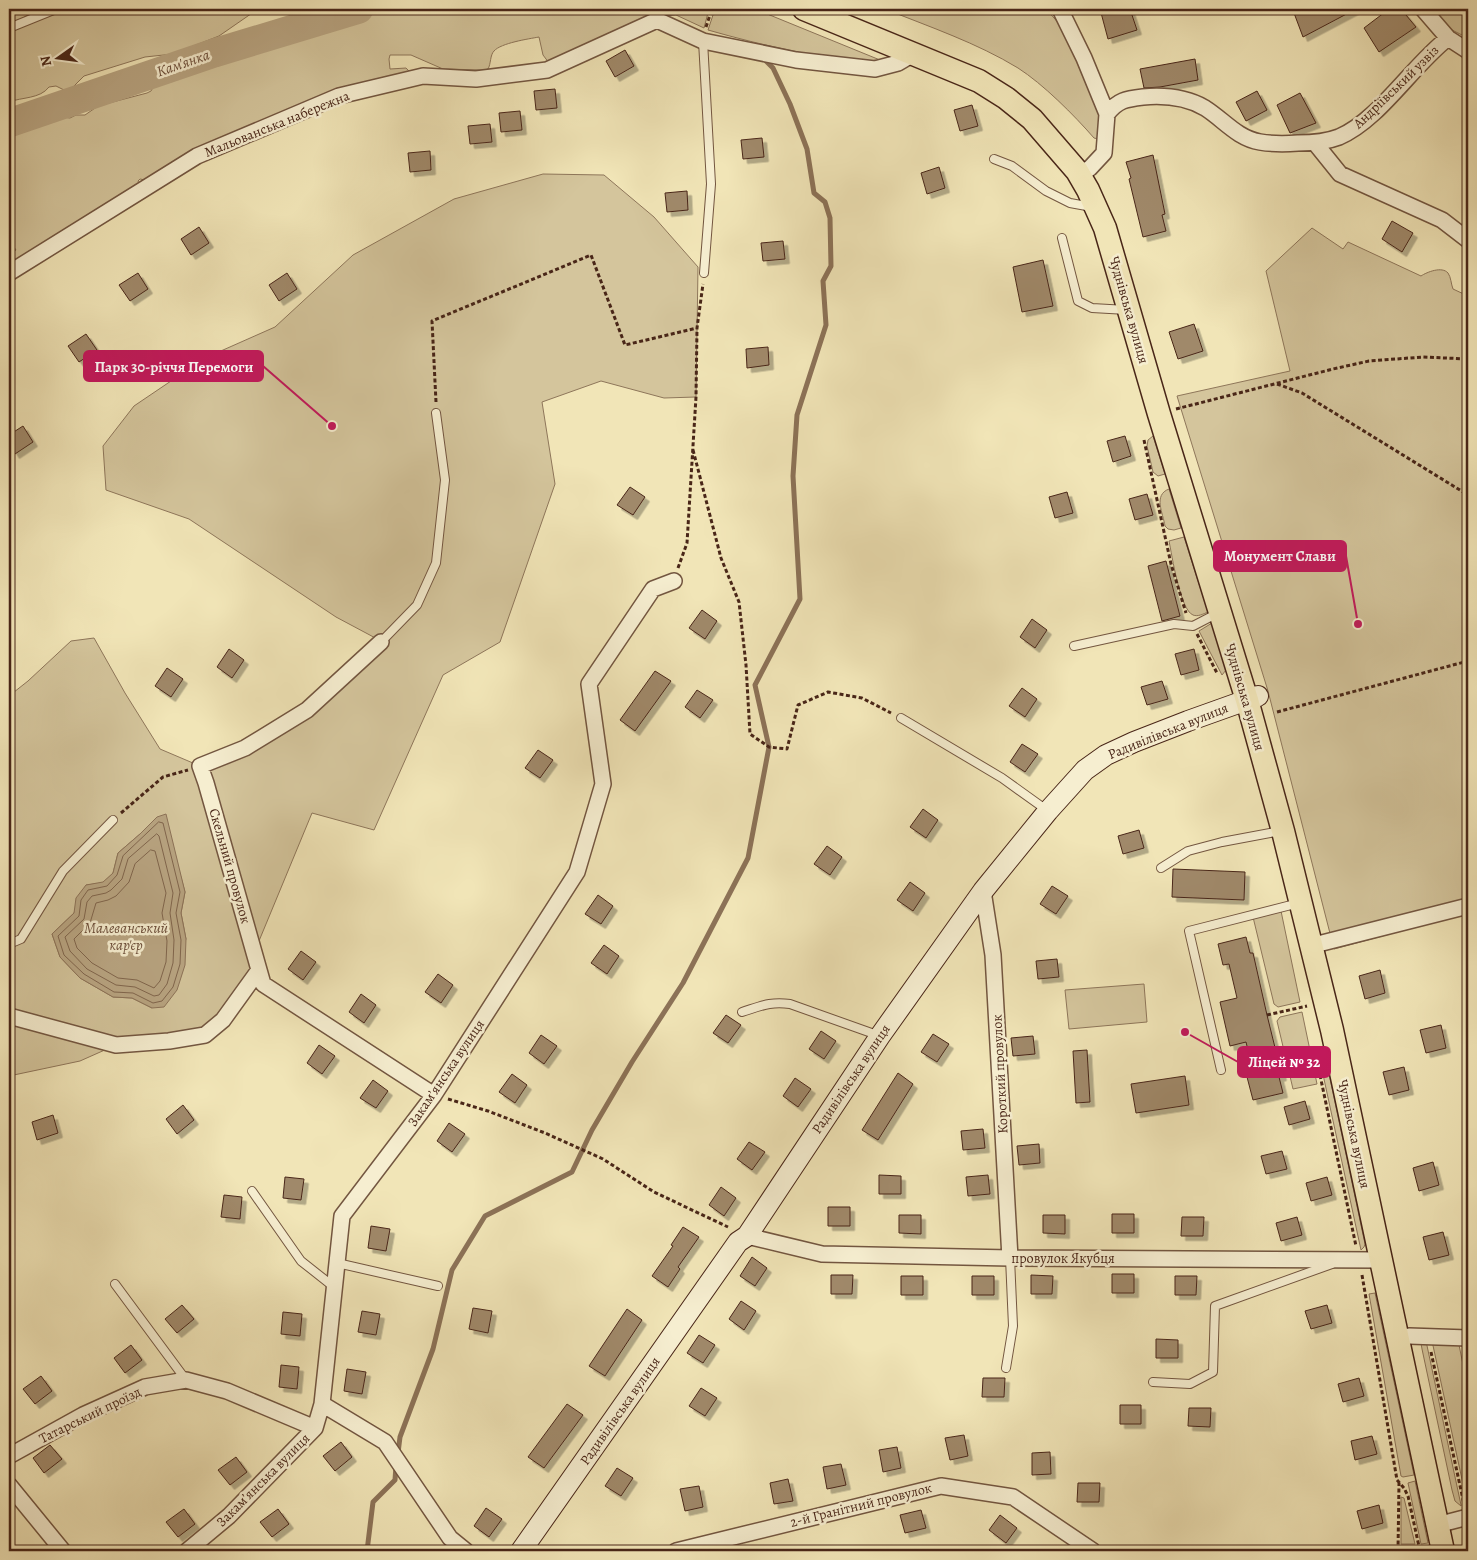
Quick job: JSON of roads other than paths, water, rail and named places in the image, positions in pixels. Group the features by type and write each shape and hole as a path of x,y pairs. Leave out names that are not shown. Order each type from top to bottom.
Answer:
{"main road":[{"name":"Чуднівська вулиця","path":"804,9 915,53 979,81 1006,98 1032,120 1061,151 1102,188 1113,216 1253,698 1293,826 1340,1016 1409,1336 1454,1518 1453,1551"},
{"name":"Чуднівська вулиця","path":"836,9 975,65 999,78 1019,92 1071,143 1085,171 1096,208 1105,228 1219,612 1253,698 1283,831 1329,1018 1381,1260 1454,1518 1442,1551"}],"street":[{"path":"1060,9 1084,58 1107,114 1104,153 1085,171"},
{"path":"1423,9 1448,38 1468,51"},
{"name":"Мальованська набережна","path":"9,272 197,156 339,96 423,76 476,79 547,70 657,20 796,60 875,69 898,63 915,53"},
{"name":"Андріївський узвіз","path":"1107,114 1115,104 1130,98 1157,96 1180,98 1194,102 1242,136 1259,142 1282,144 1316,143 1337,138 1365,120 1432,51 1448,38"},
{"path":"1316,143 1340,174 1442,220 1468,240"},
{"name":"Закамʼянська вулиця","path":"187,1551 229,1516 315,1428 322,1404 342,1216 434,1095 577,872 602,784 589,684 653,589 674,581"},
{"name":"Скельний провулок","path":"381,642 307,710 245,748 200,766 263,984 434,1095"},
{"name":"Радивілівська вулиця","path":"521,1551 738,1242 746,1236 880,1036 983,891 1048,811 1085,770 1106,756 1134,742 1253,698"},
{"name":"Короткий провулок","path":"983,891 993,954 1010,1258"},
{"path":"1322,943 1468,906"},
{"path":"9,1016 116,1045 169,1041 205,1035 223,1020 259,970"},
{"name":"провулок Якубця","path":"746,1236 822,1254 1010,1258 1381,1260"},
{"path":"1409,1336 1468,1338"},
{"name":"Татарський проїзд","path":"9,1456 83,1415 145,1387 186,1380 227,1391 315,1428"},
{"path":"322,1404 385,1442 450,1538 466,1551"},
{"path":"9,1485 63,1551"},
{"name":"2-й Гранітний провулок","path":"676,1551 941,1486 1013,1497 1093,1551"}],"lane":[{"path":"9,28 56,9"},
{"path":"704,273 712,184 705,35"},
{"path":"994,158 1012,166 1046,192 1070,203 1096,208"},
{"path":"1062,238 1078,302 1092,308 1129,310"},
{"path":"381,642 417,605 436,563 445,480 436,413"},
{"path":"1074,646 1174,624 1193,626 1219,612"},
{"path":"901,718 1002,778 1048,811"},
{"path":"9,944 21,939 63,872 113,820"},
{"path":"1161,868 1188,851 1222,842 1283,831"},
{"path":"1221,1070 1189,931 1301,903"},
{"path":"742,1012 768,1003 784,1003 880,1036"},
{"path":"252,1191 301,1261 334,1287"},
{"path":"1006,1368 1013,1326 1010,1258"},
{"path":"1153,1382 1190,1384 1213,1372 1215,1306 1344,1260"},
{"path":"337,1262 438,1286"},
{"path":"115,1284 186,1380"}],"water":[{"name":"Малеванський кар'єр","path":"166,814 185,892 181,913 186,939 185,965 177,990 164,1007 152,1008 132,998 113,997 80,978 60,957 52,934 74,913 76,898 86,885 103,882 113,873 118,853 157,817"}],"waterway":[{"name":"Кам'янка","path":"9,123 214,53 359,9"},
{"path":"398,1453 400,1437 433,1349 452,1270 485,1216 572,1172 592,1130 632,1062 683,983 748,858 769,747 755,685 800,599 793,476 797,415 826,325 823,281 831,266 830,218 825,202 814,193 807,149 790,104 773,68 763,58"},
{"path":"367,1551 373,1502 395,1480 396,1466"}],"place":[{"name":"Парк 30-річчя Перемоги","path":"332,426"},
{"name":"Монумент Слави","path":"1358,624"},
{"name":"Ліцей № 32","path":"1185,1032"}]}
